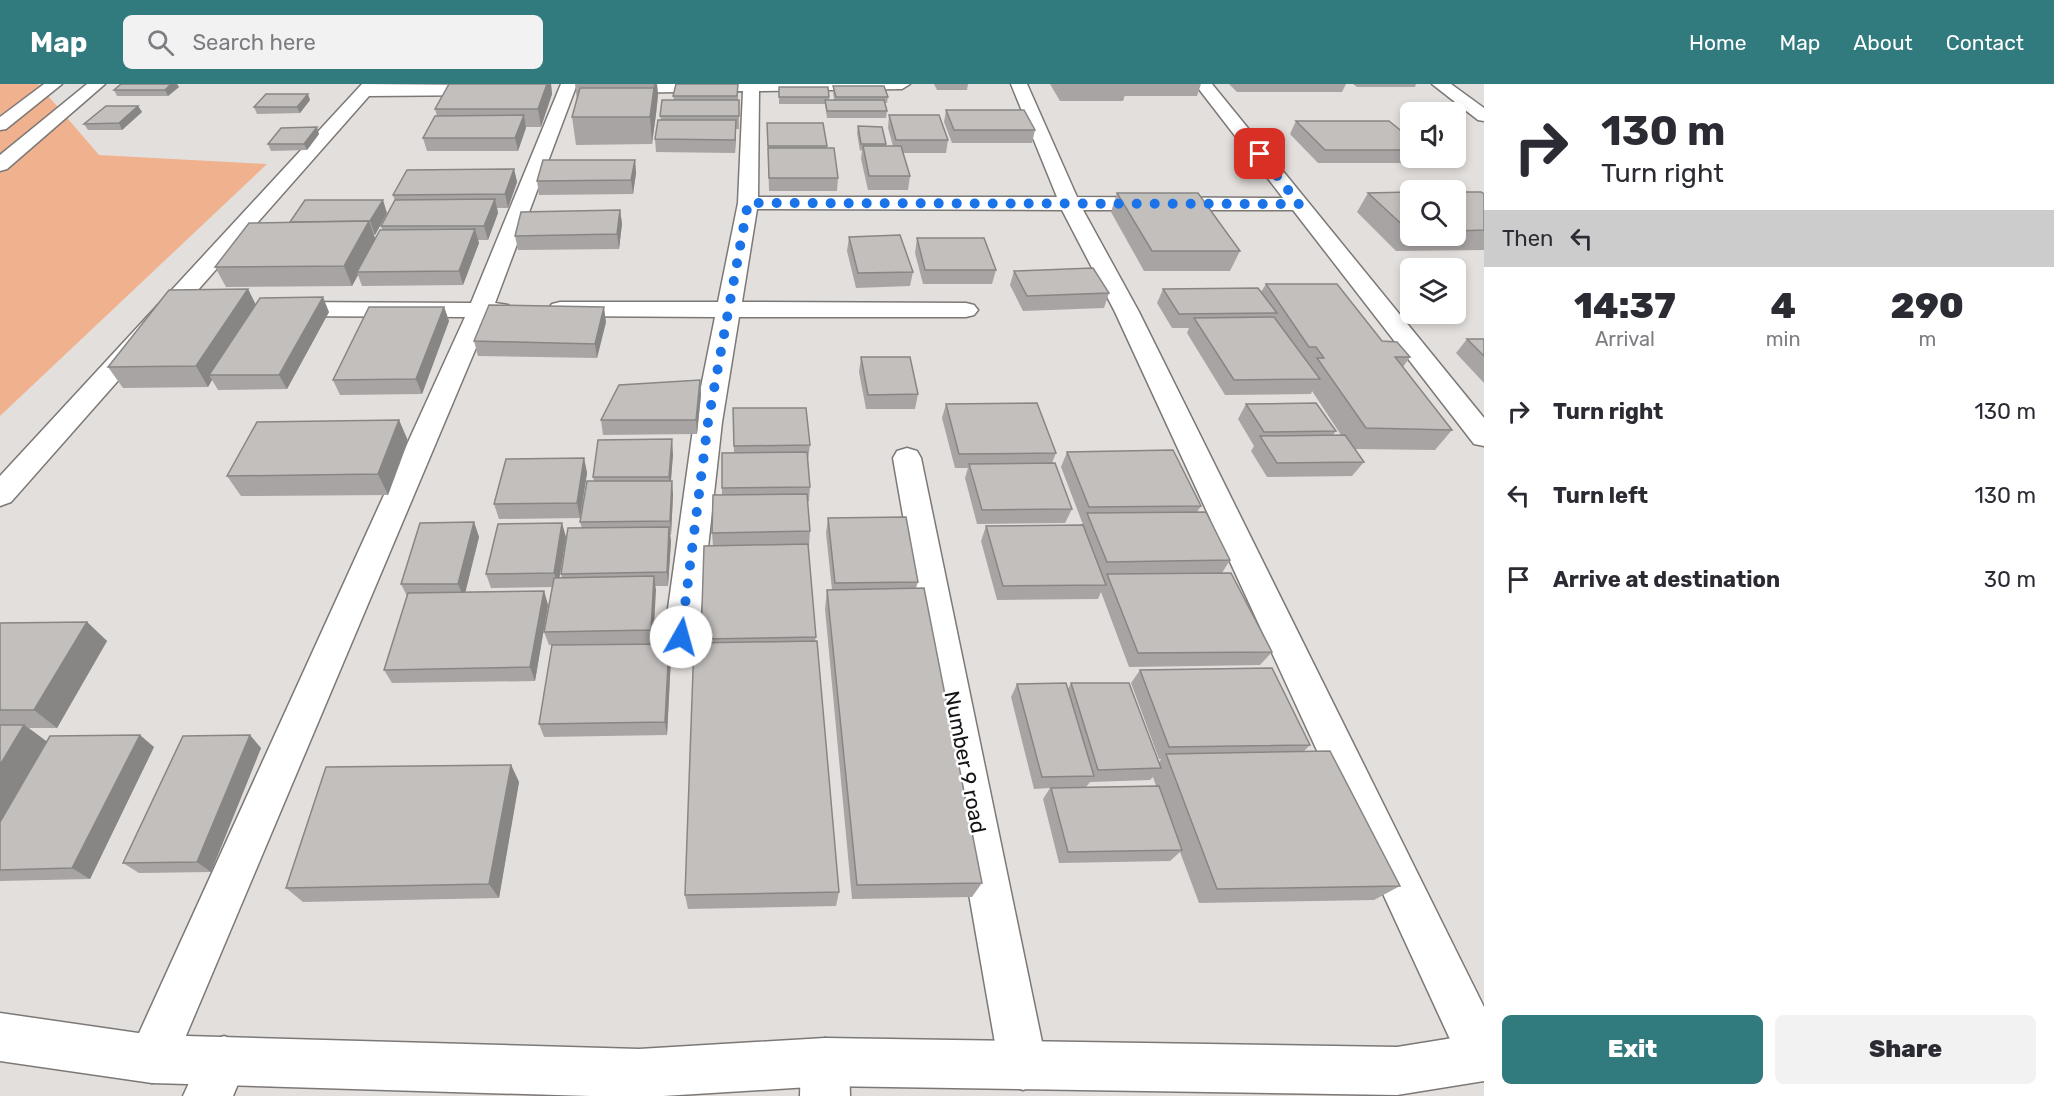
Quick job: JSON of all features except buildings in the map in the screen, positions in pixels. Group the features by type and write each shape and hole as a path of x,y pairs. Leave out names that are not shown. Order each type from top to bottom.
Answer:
{"street":[{"path":"0,125 54,84"},
{"path":"0,165 97,84"},
{"path":"152,1059 415,463 574,88 902,84"},
{"path":"0,1037 152,1059 216,1078 639,1073 825,1079 1023,1066 1401,1084 1483,1057 1132,323 1070,203 1019,84"},
{"path":"1203,84 1484,437"},
{"path":"1440,84 1484,116"},
{"path":"681,637 708,422 748,203 751,87"},
{"path":"0,495 368,88 508,90"},
{"path":"748,203 1299,204"},
{"path":"169,309 193,309"},
{"path":"265,309 966,310"},
{"name":"Number 9 road","path":"907,458 1023,1066"}],"shaded area":[{"path":"0,84 38,84 99,155 267,164 0,416"}],"route":[{"path":"681,637 708,422 748,203 1299,204 1260,154"}]}
